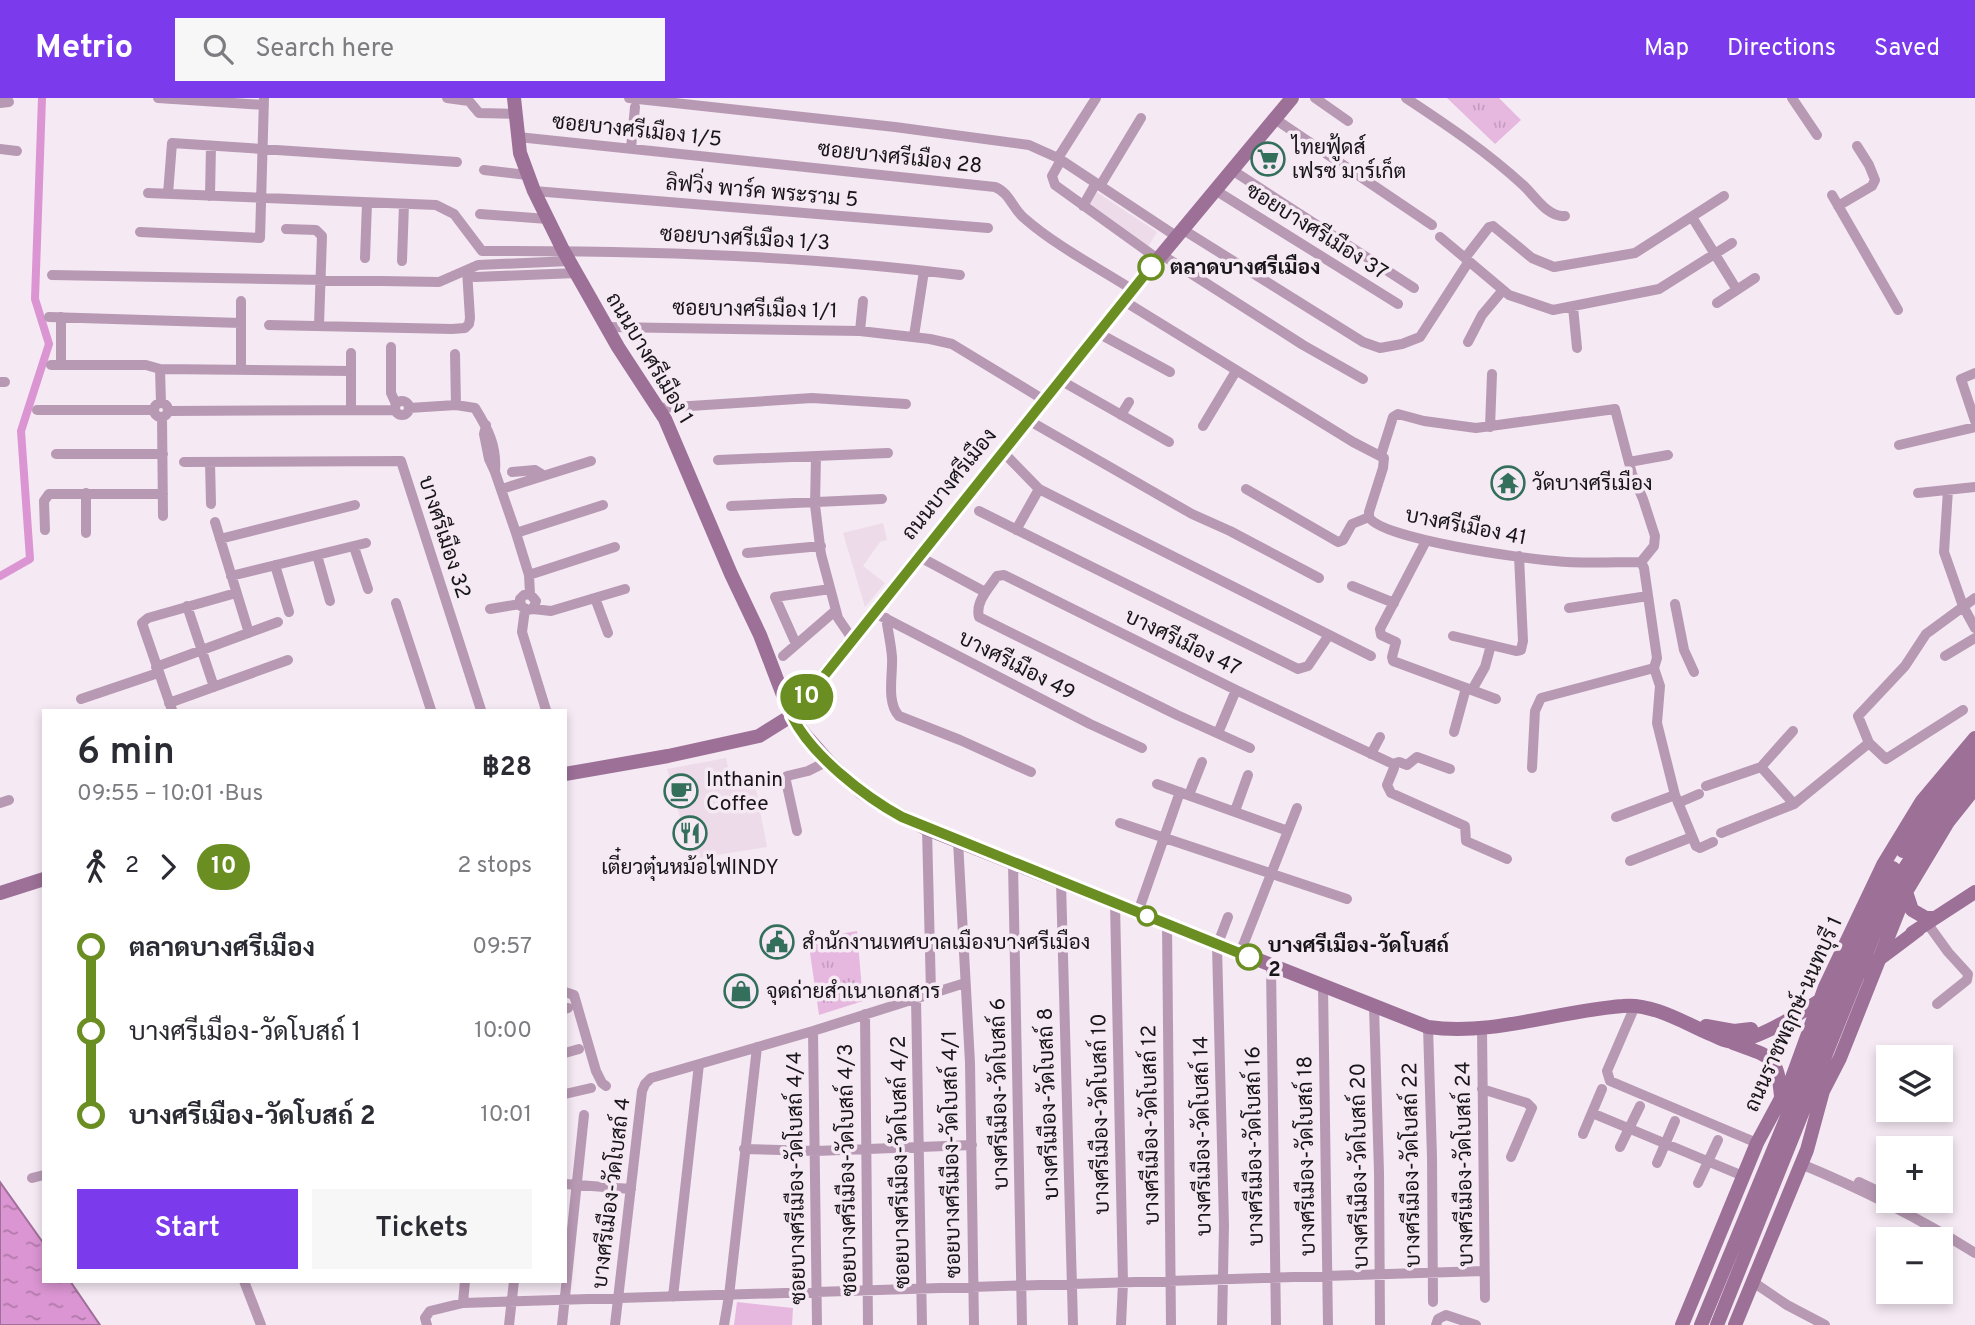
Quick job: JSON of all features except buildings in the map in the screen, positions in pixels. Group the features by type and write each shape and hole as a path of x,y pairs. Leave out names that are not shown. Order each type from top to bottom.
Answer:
{"street":[{"path":"141,232 260,238 264,102 159,98"},
{"path":"447,98 469,100 480,113 516,114"},
{"name":"ถนนบางศรีเมือง 1","path":"514,98 518,138 527,176 570,262 607,327 659,408 760,635 792,716 828,761 861,792 927,829 1217,946 1428,1027 1482,1029 1635,1006"},
{"path":"1096,98 1060,159 1052,176 1055,185 1160,257 1363,379"},
{"name":"ถนนบางศรีเมือง","path":"567,773 668,756 759,736 792,716 853,640 880,615 918,556 1179,233 1292,98"},
{"path":"1315,98 1348,121"},
{"path":"1406,98 1475,144 1552,214 1565,216"},
{"path":"1792,98 1817,135"},
{"path":"631,148 632,103 759,111 1029,145 1060,159 1363,342 1380,348 1420,337 1489,227 1493,226 1532,258 1554,267 1635,253 1724,196"},
{"path":"1083,206 1142,118"},
{"path":"1275,119 1432,225"},
{"name":"ซอยบางศรีเมือง 1/5","path":"518,138 753,160"},
{"path":"168,194 172,143 457,162"},
{"path":"210,196 211,145"},
{"path":"1838,206 1872,186 1875,180 1857,146"},
{"path":"0,149 17,151"},
{"name":"ซอยบางศรีเมือง 28","path":"753,160 995,187 1008,195 1017,211 1035,227 1129,295"},
{"path":"484,170 527,176"},
{"path":"1232,170 1414,288"},
{"name":"ซอยบางศรีเมือง 37","path":"1215,190 1398,304"},
{"name":"ลิฟวิ่ง พาร์ค พระราม 5","path":"534,191 988,228"},
{"path":"148,193 436,205 449,209 482,251 570,262"},
{"path":"1832,195 1898,310"},
{"path":"365,258 367,202"},
{"path":"402,261 404,204"},
{"path":"480,214 547,219"},
{"path":"1692,217 1737,290"},
{"path":"286,229 316,230 323,236 319,325"},
{"path":"1440,237 1509,295 1543,309 1553,310 1660,289 1732,243"},
{"name":"ซอยบางศรีเมือง 1/3","path":"570,262 681,252 804,259 960,275"},
{"path":"52,275 439,282 471,273 478,265 570,262"},
{"path":"914,336 924,271"},
{"path":"269,325 465,328 470,318 471,273"},
{"path":"1717,303 1755,278"},
{"path":"449,280 469,292"},
{"path":"1468,342 1482,315 1503,290"},
{"path":"1129,295 1236,371 1381,456 1385,461 1369,517 1352,524 1343,540 1338,542 1246,489"},
{"path":"241,301 241,369"},
{"path":"860,331 863,301"},
{"path":"1573,307 1577,348"},
{"path":"49,317 241,323"},
{"path":"61,317 56,365 350,371"},
{"name":"ซอยบางศรีเมือง 1/1","path":"607,327 860,331 914,336 952,344 1044,400"},
{"path":"1098,333 1170,372"},
{"path":"391,347 391,393 395,407"},
{"path":"351,353 351,410"},
{"path":"455,354 456,405"},
{"path":"160,369 163,516"},
{"path":"1203,426 1236,371"},
{"path":"1490,427 1492,373"},
{"path":"1975,373 1961,379 1975,421"},
{"path":"1060,380 1169,442"},
{"path":"659,408 812,398 906,404"},
{"path":"37,410 351,410 395,407 404,401 409,408 456,405 475,408 491,434 496,457 495,472 529,575 530,594 522,597 526,607 522,632 547,709"},
{"path":"1121,415 1129,401"},
{"path":"1381,456 1394,417 1398,414 1456,427 1490,427 1615,409 1629,462 1655,536 1654,546 1641,562 1657,659 1654,668 1660,686 1657,723 1677,799 1692,837 1698,848 1713,842"},
{"path":"1028,420 1192,514 1319,578"},
{"path":"1899,445 1975,427"},
{"path":"1003,452 1039,489 1371,656"},
{"path":"718,460 888,453"},
{"path":"56,454 163,454"},
{"path":"1629,462 1668,455"},
{"path":"816,456 815,502 821,547 835,611 853,640"},
{"name":"บางศรีเมือง 32","path":"184,462 401,461 481,709"},
{"path":"502,489 591,461"},
{"path":"211,462 211,504"},
{"path":"512,472 536,470 543,475"},
{"path":"1918,493 1975,487"},
{"path":"1016,530 1039,489"},
{"path":"1948,490 1944,552 1963,606 1975,628"},
{"path":"46,530 46,496 86,493 163,494"},
{"path":"86,493 86,533"},
{"path":"731,506 882,499"},
{"path":"220,539 355,505"},
{"path":"516,533 603,505"},
{"path":"979,512 1298,669 1308,666 1329,635"},
{"name":"บางศรีเมือง 41","path":"1369,517 1372,522 1387,530 1426,541 1566,562 1641,562"},
{"path":"215,522 249,633"},
{"path":"1426,541 1380,632 1381,635 1396,642 1393,661 1496,699"},
{"path":"232,576 366,543"},
{"path":"354,547 368,589"},
{"path":"529,575 615,547"},
{"path":"747,553 821,547"},
{"path":"317,555 330,601"},
{"path":"918,556 985,592 977,613 979,617 1250,748"},
{"path":"1453,636 1516,651 1522,649 1519,556"},
{"path":"275,565 289,612"},
{"name":"บางศรีเมือง 47","path":"985,592 997,576 1004,575 1393,764"},
{"path":"1352,586 1394,603"},
{"path":"490,609 526,607 551,611 625,589"},
{"path":"796,644 775,597 830,589"},
{"path":"236,593 144,620 142,627 170,707 214,687 288,660"},
{"path":"1569,608 1648,596"},
{"path":"595,598 608,633"},
{"path":"1963,710 1886,759 1869,743 1858,716 1908,662 1926,634 1975,598"},
{"path":"396,603 431,709"},
{"path":"1675,604 1684,650 1694,672"},
{"path":"187,606 214,687"},
{"path":"783,656 835,611"},
{"path":"880,615 892,658 892,698 895,712 1031,772"},
{"name":"บางศรีเมือง 49","path":"880,615 1090,724 1142,748"},
{"path":"81,699 278,622"},
{"path":"1945,656 1975,638"},
{"path":"1454,732 1469,689 1485,667 1491,645"},
{"path":"1532,768 1535,711 1541,698 1654,668"},
{"path":"1218,733 1236,690"},
{"path":"1616,817 1677,799 1760,767 1793,731"},
{"path":"1371,754 1380,737"},
{"name":"ถนนราชพฤกษ์-นนทบุรี 1","path":"1682,1325 1757,1143 1791,1078 1805,1037 1884,865 1922,801 1975,738"},
{"path":"1721,833 1794,804 1869,743"},
{"name":"ถนนราชพฤกษ์-นนทบุรี 1","path":"1701,1325 1863,933 1892,870 1930,807 1975,752"},
{"path":"1450,769 1417,757 1408,765 1399,762 1393,764 1387,789 1465,826 1466,841 1507,859"},
{"path":"797,831 786,781 788,776 808,771 828,761"},
{"path":"1138,912 1164,838 1184,793 1202,762"},
{"path":"1760,767 1794,804"},
{"name":"ถนนราชพฤกษ์-นนทบุรี 1","path":"1717,1325 1872,937 1901,874 1939,815 1975,770"},
{"path":"1236,811 1248,775"},
{"path":"1157,784 1288,831"},
{"path":"1725,1325 1768,1219 1841,1055 1906,892 1948,822 1975,788"},
{"path":"1240,953 1297,808"},
{"path":"1120,822 1347,900"},
{"path":"927,829 932,993"},
{"path":"1630,861 1692,837"},
{"path":"958,841 965,983"},
{"name":"บางศรีเมือง-วัดโบสถ์ 6","path":"1013,863 1022,1325"},
{"path":"0,892 42,880"},
{"name":"บางศรีเมือง-วัดโบสถ์ 8","path":"1061,882 1073,1325"},
{"path":"1906,892 1912,910 1926,918 1927,924 1948,952 1969,974 1967,981 1937,1004"},
{"path":"1728,1042 1771,1031 1975,892"},
{"name":"บางศรีเมือง-วัดโบสถ์ 10","path":"1115,903 1123,1283 1121,1325"},
{"path":"1217,946 1228,918"},
{"path":"1858,919 1862,929 1868,934 1888,934"},
{"name":"บางศรีเมือง-วัดโบสถ์ 12","path":"1167,924 1171,1325"},
{"name":"บางศรีเมือง-วัดโบสถ์ 14","path":"1217,946 1224,1226 1222,1325"},
{"name":"บางศรีเมือง-วัดโบสถ์ 16","path":"1271,966 1276,1325"},
{"name":"บางศรีเมือง-วัดโบสถ์ 4","path":"615,1325 645,1084 651,1078 965,983"},
{"name":"ซอยบางศรีเมือง-วัดโบสถ์ 4/1","path":"965,983 972,1145 974,1325"},
{"name":"บางศรีเมือง-วัดโบสถ์ 18","path":"1323,986 1328,1325"},
{"path":"1680,1021 1734,1031 1748,1030 1767,1025 1827,991"},
{"path":"1827,991 1842,1004 1841,1055"},
{"path":"567,993 574,995 596,1071 602,1083 607,1086"},
{"name":"ซอยบางศรีเมือง-วัดโบสถ์ 4/2","path":"916,998 922,1325"},
{"path":"1757,1143 1610,1081 1607,1071 1635,1006 1767,1055 1773,1060 1777,1070 1781,1098"},
{"name":"บางศรีเมือง-วัดโบสถ์ 20","path":"1374,1007 1380,1325"},
{"name":"ซอยบางศรีเมือง-วัดโบสถ์ 4/3","path":"865,1014 868,1325"},
{"path":"1791,1018 1800,1023 1805,1037 1825,1028 1843,1038"},
{"name":"บางศรีเมือง-วัดโบสถ์ 22","path":"1428,1027 1433,1302"},
{"name":"บางศรีเมือง-วัดโบสถ์ 24","path":"1482,1029 1485,1298"},
{"name":"ซอยบางศรีเมือง-วัดโบสถ์ 4/4","path":"813,1031 817,1325"},
{"path":"723,1325 729,1296 757,1047"},
{"path":"567,1052 579,1049"},
{"path":"673,1297 699,1064"},
{"path":"1691,1325 1776,1123 1791,1078"},
{"path":"567,1093 591,1087"},
{"path":"1482,1089 1527,1103 1532,1108 1511,1157"},
{"path":"1583,1134 1602,1089"},
{"path":"1735,1325 1802,1161 1823,1091"},
{"path":"1620,1147 1640,1106"},
{"path":"1592,1113 1743,1176"},
{"path":"567,1261 571,1184 584,1115"},
{"path":"1657,1163 1675,1121"},
{"path":"1698,1182 1718,1140"},
{"path":"744,1149 816,1151 972,1145"},
{"path":"1802,1161 1876,1191"},
{"path":"1802,1161 1900,1209 1975,1253"},
{"path":"32,1178 42,1176"},
{"path":"571,1184 631,1189"},
{"path":"1919,1213 1975,1245"},
{"path":"427,1325 425,1318 430,1311 463,1303 1484,1271"},
{"path":"1753,1282 1787,1305 1825,1325"},
{"path":"245,1283 261,1325"},
{"path":"463,1303 465,1283"},
{"path":"509,1325 514,1283"},
{"path":"562,1325 566,1283"},
{"path":"1436,1325 1438,1319 1446,1315 1476,1325"}],"shaded area":[{"name":"ตลาดบางศรีเมือง","path":"1095,191 1157,232 1148,247 1086,205"},
{"path":"883,523 887,540 880,542 863,566 885,583 865,607 843,533"},
{"path":"726,758 730,775 753,773 767,847 691,859 667,769"}],"green space":[{"path":"1447,98 1499,98 1521,120 1495,144"},
{"path":"857,931 863,1001 819,1015 808,939"},
{"path":"737,1302 793,1308 792,1325 734,1325"}],"water":[{"path":"0,1182 42,1241 42,1283 71,1283 100,1325 0,1325"}],"waterway":[{"path":"0,576 30,559 21,431 49,344 35,299 42,98"}],"bus line":[{"name":"10","path":"1151,267 792,716 805,735 850,783 902,817 1249,957"}],"place":[{"name":"ไทยฟู้ดส์ เฟรซ มาร์เก็ต","path":"1268,159"},
{"name":"ตลาดบางศรีเมือง","path":"1151,267"},
{"name":"วัดบางศรีเมือง","path":"1508,483"},
{"name":"Inthanin Coffee","path":"681,791"},
{"name":"เตี๋ยวตุ๋นหม้อไฟINDY","path":"690,833"},
{"name":"สำนักงานเทศบาลเมืองบางศรีเมือง","path":"777,942"},
{"name":"บางศรีเมือง-วัดโบสถ์ 2","path":"1249,957"},
{"name":"จุดถ่ายสำเนาเอกสาร","path":"741,991"}]}
